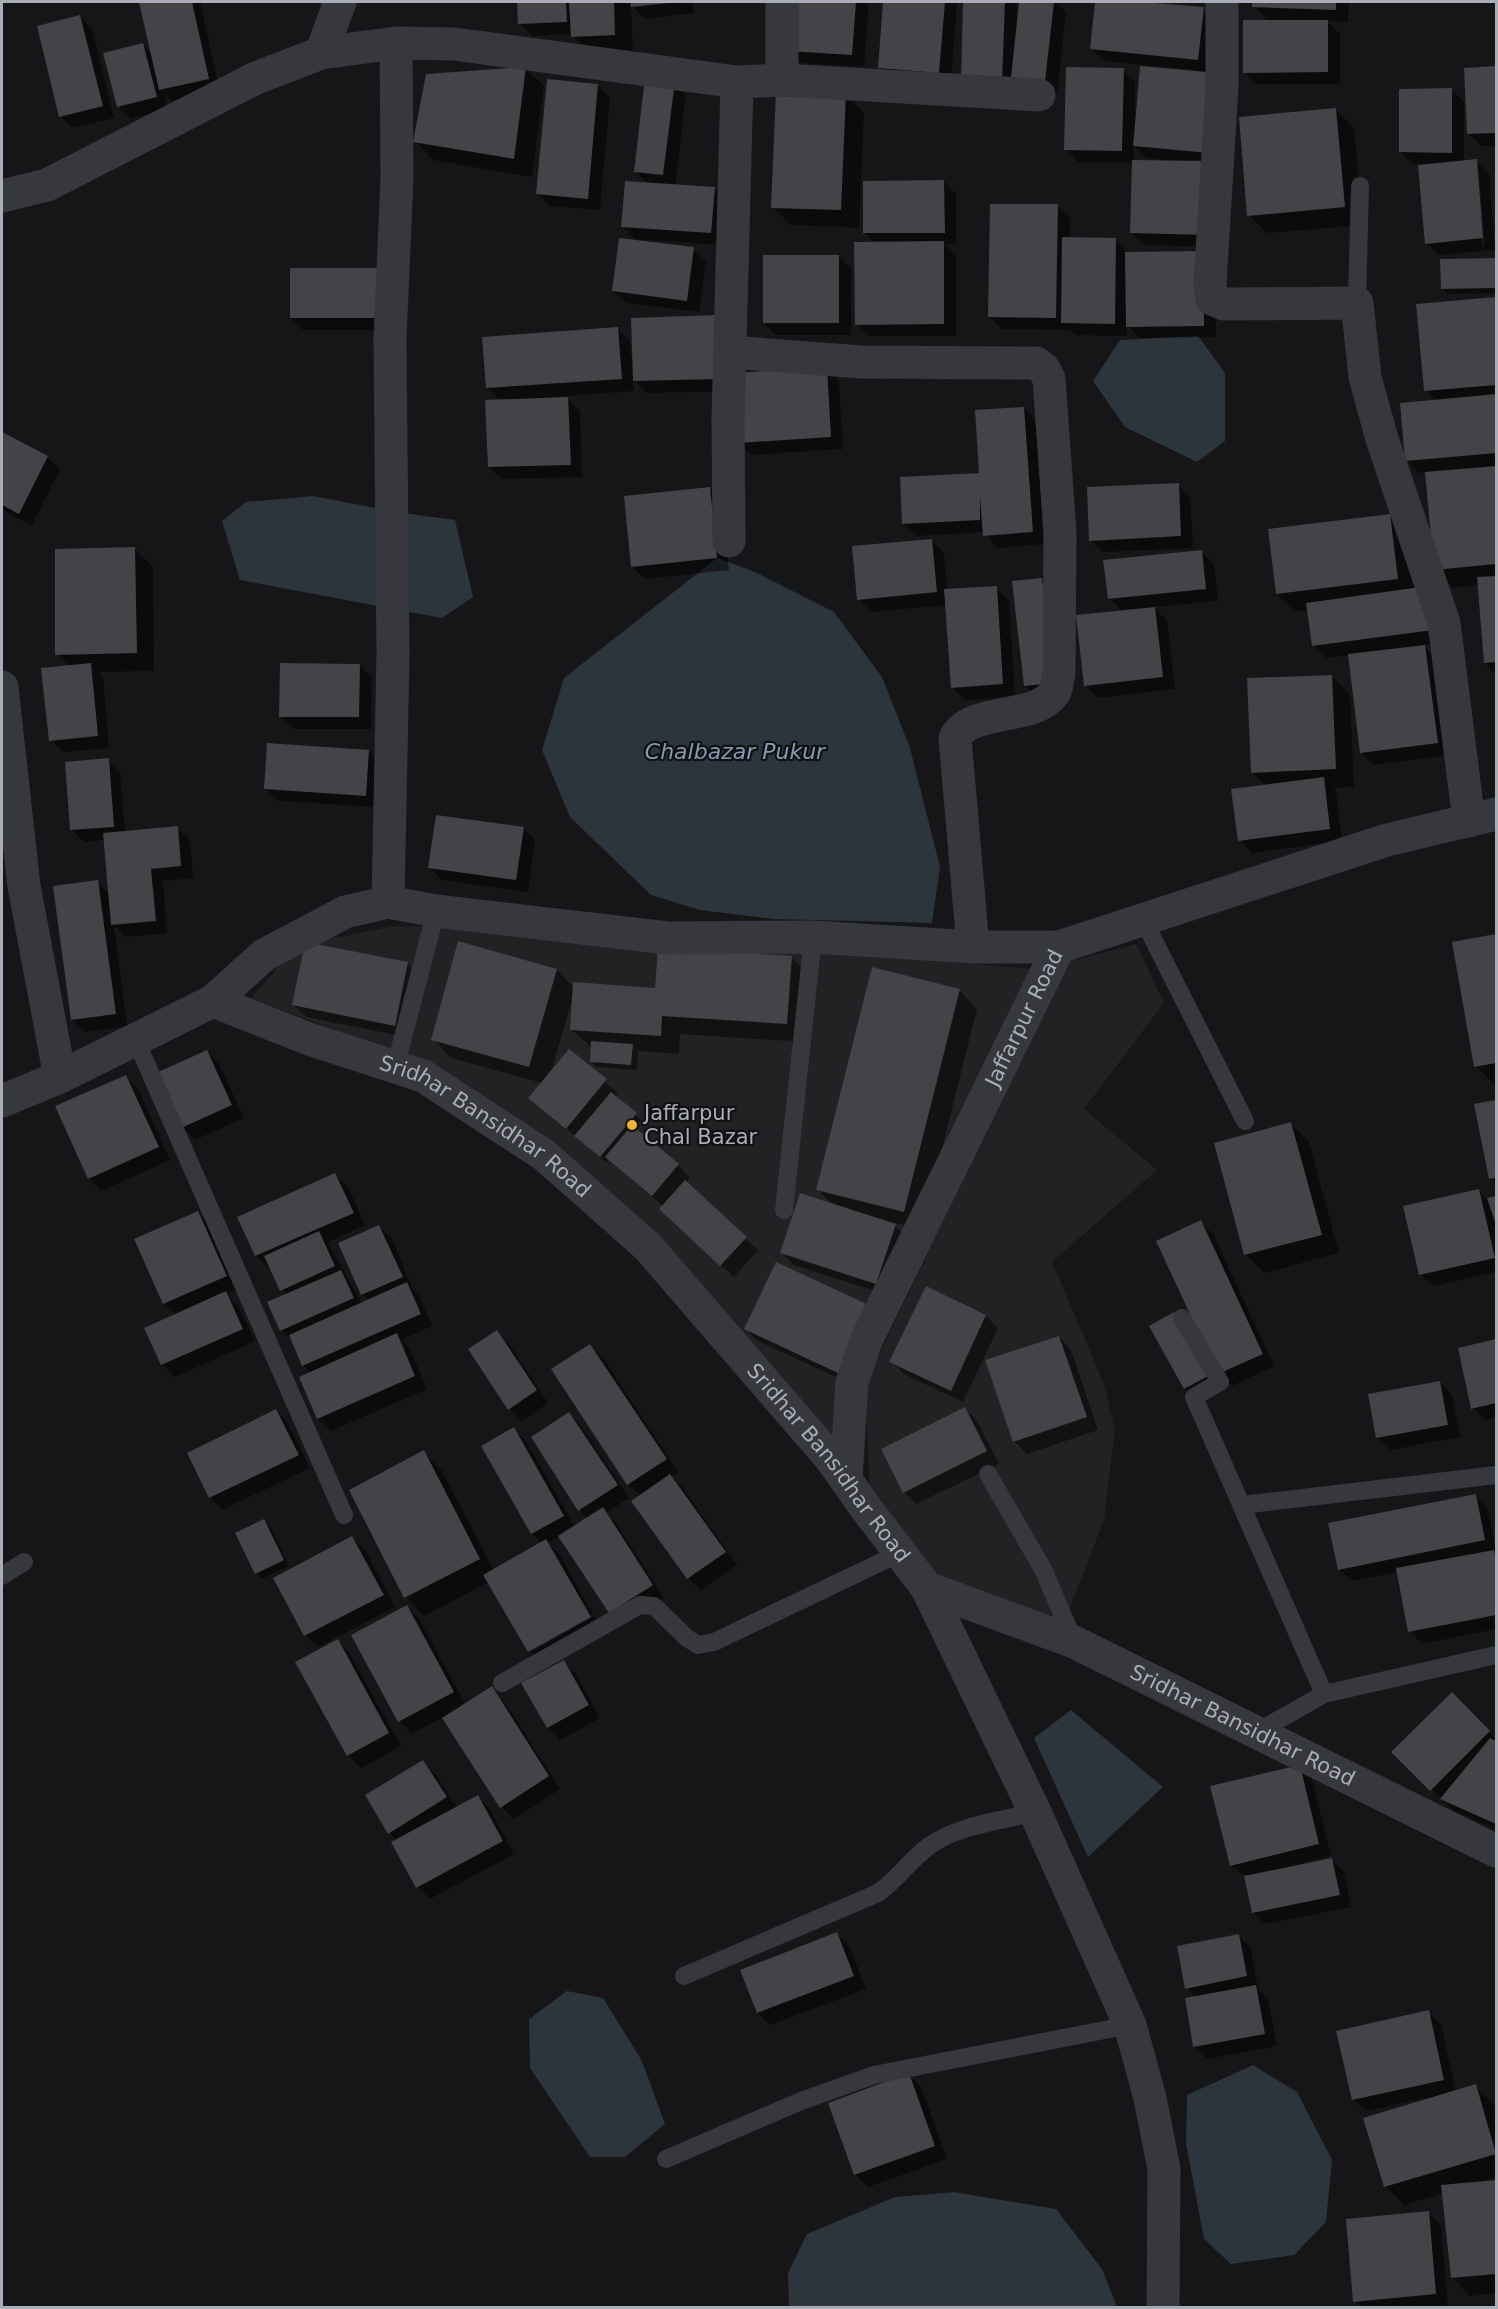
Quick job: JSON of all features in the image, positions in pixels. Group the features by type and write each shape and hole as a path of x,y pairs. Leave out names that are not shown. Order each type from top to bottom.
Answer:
{"street":[{"path":"321,53 340,2"},
{"path":"782,80 783,2"},
{"path":"1222,2 1222,87 1210,284 1212,299 1224,304 1357,303 1365,377 1379,428 1444,623 1483,817"},
{"path":"388,902 393,656 390,339 397,178 396,43"},
{"path":"2,196 47,185 256,78 321,53 396,43 454,44 737,82 782,80 1039,95"},
{"path":"729,541 730,352 737,82"},
{"path":"730,352 862,362 1036,363 1044,369 1048,379 1060,533 1059,675 1054,693 1043,703 972,723 960,729 955,738 974,947"},
{"path":"2,687 24,886 60,1077"},
{"name":"Jaffarpur Road","path":"846,1480 852,1382 866,1341 1059,946 1387,840 1483,817"},
{"path":"2,1101 60,1077 213,1001 264,955 345,912 388,902 436,911 669,938 813,937 974,947 1059,946"},
{"name":"Sridhar Bansidhar Road","path":"213,1001 309,1039 423,1076 544,1155 648,1247 832,1460 927,1588 1074,1642 1497,1851"},
{"path":"927,1588 1035,1812 1130,2025 1150,2098 1164,2169 1162,2307"}],"lane":[{"path":"1357,303 1360,186"},
{"path":"395,1068 436,911"},
{"path":"1143,919 1245,1121"},
{"path":"784,1210 813,937"},
{"path":"135,1038 344,1515"},
{"path":"1182,1318 1220,1382 1194,1397 1324,1694"},
{"path":"988,1474 1044,1571 1074,1642"},
{"path":"1242,1505 1497,1475"},
{"path":"502,1683 640,1605 654,1606 687,1638 698,1645 714,1642 900,1553"},
{"path":"2,1576 24,1562"},
{"path":"1257,1732 1324,1694 1497,1655"},
{"path":"684,1976 878,1893 896,1881 927,1847 948,1834 1035,1812"},
{"path":"666,2158 801,2101 874,2075 1130,2025"}],"shaded area":[{"path":"394,926 570,930 1032,969 951,1129 849,1375 838,1442 670,1249 420,1062 251,998 274,972 292,933 340,937"},
{"path":"1136,944 1164,1003 1084,1109 1157,1170 1052,1262 1104,1384 1115,1431 1104,1520 1064,1622 939,1584 870,1492 865,1384 1068,962"}],"water":[{"path":"1198,336 1225,373 1225,441 1197,462 1125,427 1093,381 1120,340"},
{"path":"313,496 402,513 455,520 473,597 442,618 240,580 222,521 246,502"},
{"name":"Chalbazar Pukur","path":"717,558 755,572 834,612 882,677 910,748 940,867 932,923 775,919 700,910 651,895 570,817 542,750 564,678"},
{"path":"1071,1710 1163,1787 1088,1857 1034,1738"},
{"path":"567,1991 603,1998 642,2061 665,2124 625,2157 590,2157 530,2068 529,2019"},
{"path":"1253,2065 1297,2092 1332,2160 1326,2222 1294,2255 1231,2264 1204,2239 1186,2143 1187,2095"},
{"path":"954,2192 1056,2209 1102,2269 1117,2307 789,2307 788,2273 807,2234 895,2197"}],"building":[{"path":"139,2 192,2 209,79 159,90"},
{"path":"517,2 566,2 567,22 518,24"},
{"path":"569,2 614,2 615,35 571,37"},
{"path":"630,2 668,2 668,3 631,7"},
{"path":"790,2 856,2 852,55 787,51"},
{"path":"883,2 945,2 939,73 878,68"},
{"path":"963,2 1005,2 1002,82 961,80"},
{"path":"1019,2 1054,2 1045,81 1011,78"},
{"path":"1095,2 1142,2 1204,7 1198,60 1090,49"},
{"path":"1252,2 1336,2 1336,10 1252,7"},
{"path":"80,15 103,106 59,117 37,26"},
{"path":"1243,20 1328,20 1328,72 1243,73"},
{"path":"143,43 157,97 117,107 103,53"},
{"path":"1140,66 1217,73 1209,153 1133,146"},
{"path":"1496,66 1496,133 1467,134 1464,68"},
{"path":"526,67 514,159 413,142 426,74"},
{"path":"1066,67 1124,68 1122,151 1064,150"},
{"path":"645,77 675,81 663,175 634,172"},
{"path":"547,79 598,84 588,199 536,194"},
{"path":"1452,88 1452,153 1399,152 1399,89"},
{"path":"776,90 846,93 841,210 771,208"},
{"path":"1336,108 1345,207 1247,216 1239,117"},
{"path":"1477,159 1483,238 1425,244 1418,165"},
{"path":"1132,160 1210,161 1208,235 1130,233"},
{"path":"944,180 945,233 863,233 863,181"},
{"path":"625,181 715,187 711,233 621,227"},
{"path":"990,204 1058,204 1056,318 988,317"},
{"path":"1062,237 1116,238 1115,324 1061,323"},
{"path":"619,238 694,247 687,301 612,291"},
{"path":"944,241 944,324 855,325 854,242"},
{"path":"1203,251 1204,326 1126,327 1125,252"},
{"path":"763,255 839,255 839,323 763,323"},
{"path":"1496,258 1496,288 1441,289 1440,259"},
{"path":"290,268 380,268 379,318 290,318"},
{"path":"1496,297 1496,385 1424,391 1416,304"},
{"path":"716,315 718,379 633,381 631,318"},
{"path":"618,327 622,379 486,388 482,337"},
{"path":"827,367 831,437 737,443 733,373"},
{"path":"1496,394 1496,453 1405,461 1400,403"},
{"path":"568,397 571,465 488,467 485,400"},
{"path":"1024,407 1033,532 983,536 980,495 980,520 902,524 900,477 979,473 975,410"},
{"path":"2,432 48,456 19,514 2,505"},
{"path":"1496,466 1496,564 1434,570 1425,472"},
{"path":"1179,483 1181,536 1089,541 1087,487"},
{"path":"710,487 717,558 631,567 624,496"},
{"path":"1390,514 1398,579 1276,594 1268,529"},
{"path":"932,539 937,592 857,600 852,546"},
{"path":"135,547 137,653 55,655 55,549"},
{"path":"1202,550 1206,589 1108,599 1103,560"},
{"path":"1496,576 1496,662 1484,663 1477,577"},
{"path":"1042,578 1054,683 1024,686 1012,581"},
{"path":"997,586 1003,684 951,688 944,589"},
{"path":"1428,586 1433,630 1312,646 1306,603"},
{"path":"1155,607 1163,677 1084,686 1076,615"},
{"path":"1425,645 1438,743 1360,753 1348,654"},
{"path":"91,663 98,736 49,741 41,668"},
{"path":"280,663 360,664 359,717 279,717"},
{"path":"1332,675 1336,769 1251,773 1247,678"},
{"path":"267,743 369,750 366,796 264,789"},
{"path":"109,758 114,827 70,830 65,762"},
{"path":"1324,777 1330,829 1238,841 1231,789"},
{"path":"436,815 524,827 516,880 428,868"},
{"path":"178,826 181,866 151,869 156,921 111,925 103,833"},
{"path":"98,880 116,1014 71,1020 53,886"},
{"path":"1496,934 1496,1063 1474,1067 1452,942"},
{"path":"458,941 557,969 529,1067 431,1040"},
{"path":"305,942 408,962 395,1026 292,1005"},
{"path":"658,947 792,956 787,1024 662,1016 661,1036 570,1030 573,982 655,988"},
{"path":"872,967 960,989 904,1212 816,1190"},
{"path":"591,1041 633,1044 631,1065 590,1062"},
{"path":"569,1049 607,1079 566,1129 528,1098"},
{"path":"207,1050 232,1105 181,1128 156,1073"},
{"path":"126,1075 159,1147 88,1179 55,1106"},
{"path":"611,1092 637,1113 600,1157 574,1136"},
{"path":"1496,1100 1496,1178 1489,1179 1474,1104"},
{"path":"1291,1122 1322,1235 1244,1255 1214,1143"},
{"path":"632,1125 679,1164 652,1196 605,1157"},
{"path":"335,1173 354,1213 255,1256 237,1217"},
{"path":"685,1180 747,1237 720,1266 659,1209"},
{"path":"1479,1189 1495,1258 1419,1275 1403,1206"},
{"path":"800,1193 896,1224 876,1284 780,1253"},
{"path":"1496,1196 1496,1225 1487,1198"},
{"path":"198,1211 227,1276 163,1304 134,1239"},
{"path":"1201,1220 1263,1354 1218,1374 1156,1241"},
{"path":"379,1225 403,1277 361,1295 338,1243"},
{"path":"319,1231 335,1266 280,1291 264,1256"},
{"path":"776,1262 871,1306 840,1374 744,1329"},
{"path":"341,1270 354,1298 280,1331 267,1302"},
{"path":"407,1282 421,1314 302,1366 289,1335"},
{"path":"926,1286 986,1315 951,1391 889,1362"},
{"path":"226,1291 243,1329 161,1365 144,1328"},
{"path":"1174,1312 1210,1375 1184,1389 1149,1326"},
{"path":"497,1330 537,1390 508,1410 468,1349"},
{"path":"397,1333 415,1376 317,1419 299,1377"},
{"path":"1059,1336 1087,1417 1013,1442 985,1360"},
{"path":"1496,1339 1496,1403 1471,1409 1458,1348"},
{"path":"590,1344 667,1459 627,1485 551,1369"},
{"path":"1440,1381 1448,1425 1376,1438 1368,1394"},
{"path":"965,1407 987,1451 903,1493 881,1449"},
{"path":"276,1409 299,1455 209,1498 187,1453"},
{"path":"569,1412 618,1485 578,1511 531,1437"},
{"path":"514,1427 564,1516 531,1534 481,1446"},
{"path":"424,1450 480,1559 404,1598 349,1490"},
{"path":"670,1474 726,1552 687,1579 631,1501"},
{"path":"1476,1494 1485,1540 1338,1570 1328,1523"},
{"path":"603,1507 653,1585 609,1613 558,1536"},
{"path":"264,1519 284,1560 255,1574 235,1533"},
{"path":"352,1536 384,1595 304,1636 273,1578"},
{"path":"546,1539 591,1617 528,1652 483,1575"},
{"path":"1494,1550 1496,1615 1408,1632 1396,1568"},
{"path":"407,1605 454,1692 398,1722 351,1635"},
{"path":"338,1639 389,1733 347,1756 295,1662"},
{"path":"564,1660 589,1705 547,1728 521,1683"},
{"path":"492,1686 549,1776 500,1808 442,1718"},
{"path":"1452,1692 1490,1731 1430,1791 1391,1752"},
{"path":"1490,1738 1496,1741 1496,1824 1440,1799"},
{"path":"423,1760 447,1797 388,1834 365,1795"},
{"path":"1300,1765 1319,1844 1230,1866 1210,1786"},
{"path":"478,1795 503,1841 416,1888 391,1842"},
{"path":"1332,1858 1340,1895 1252,1913 1244,1876"},
{"path":"837,1932 854,1976 757,2013 740,1970"},
{"path":"1239,1934 1247,1976 1185,1989 1177,1946"},
{"path":"1256,1985 1265,2034 1193,2047 1185,1998"},
{"path":"1429,2010 1444,2080 1352,2100 1336,2031"},
{"path":"909,2073 935,2146 854,2175 828,2103"},
{"path":"1476,2084 1496,2154 1384,2187 1363,2118"},
{"path":"1496,2180 1496,2274 1451,2278 1441,2185"},
{"path":"1429,2211 1436,2294 1353,2302 1346,2219"}],"place":[{"name":"Jaffarpur Chal Bazar","path":"632,1125"}]}
